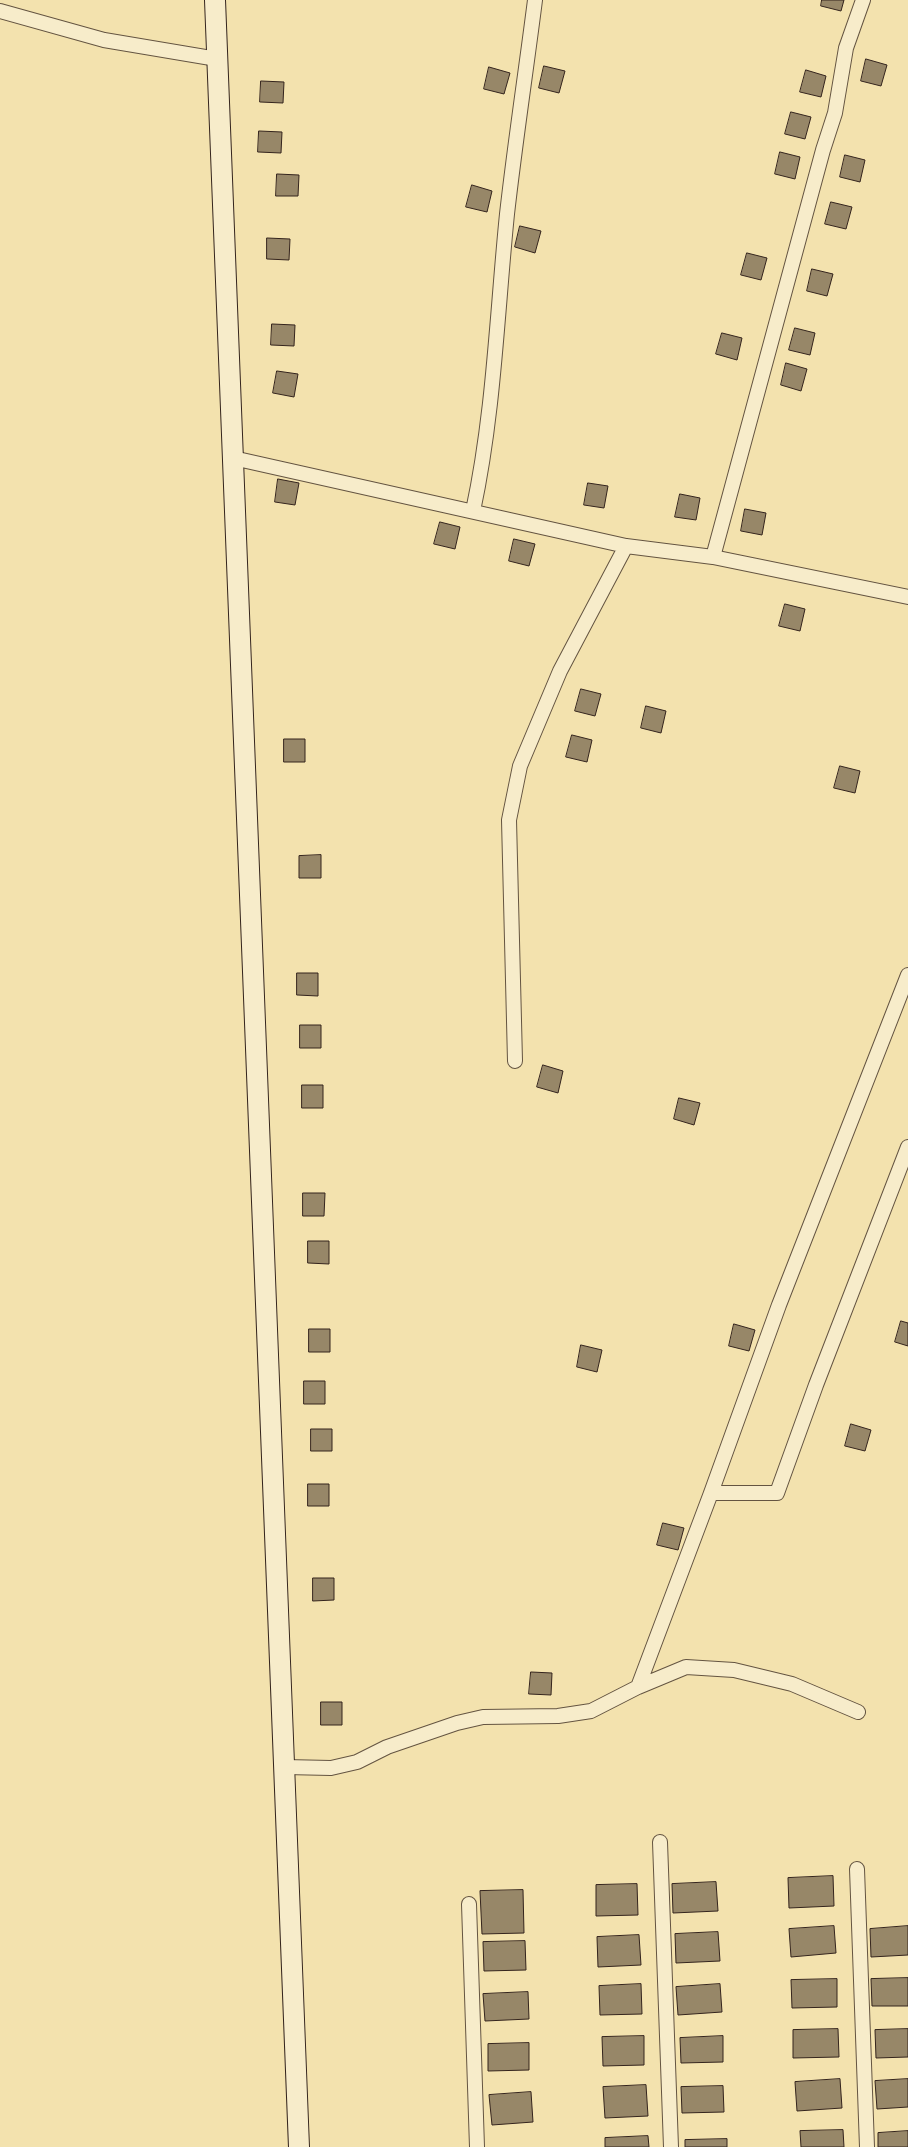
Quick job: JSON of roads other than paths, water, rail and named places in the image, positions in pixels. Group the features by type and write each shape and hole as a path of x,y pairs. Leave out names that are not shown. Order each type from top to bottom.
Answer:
{"main road":[{"path":"215,0 299,2147"}],"street":[{"path":"473,511 483,462 490,406 507,214 535,0"},
{"path":"713,557 820,160 835,113 846,48 863,0"},
{"path":"0,11 104,40 217,59"},
{"path":"233,458 626,546 713,557 908,597"},
{"path":"515,1061 509,820 520,766 560,671 626,546"},
{"path":"638,1687 779,1305 908,974"},
{"path":"711,1493 777,1493 819,1375 908,1147"},
{"path":"285,1767 331,1768 357,1762 387,1747 457,1723 483,1717 558,1716 591,1710 638,1687 686,1667 734,1670 792,1684 858,1712"},
{"path":"660,1842 671,2147"},
{"path":"856,1869 867,2147"},
{"path":"469,1904 477,2147"}]}
